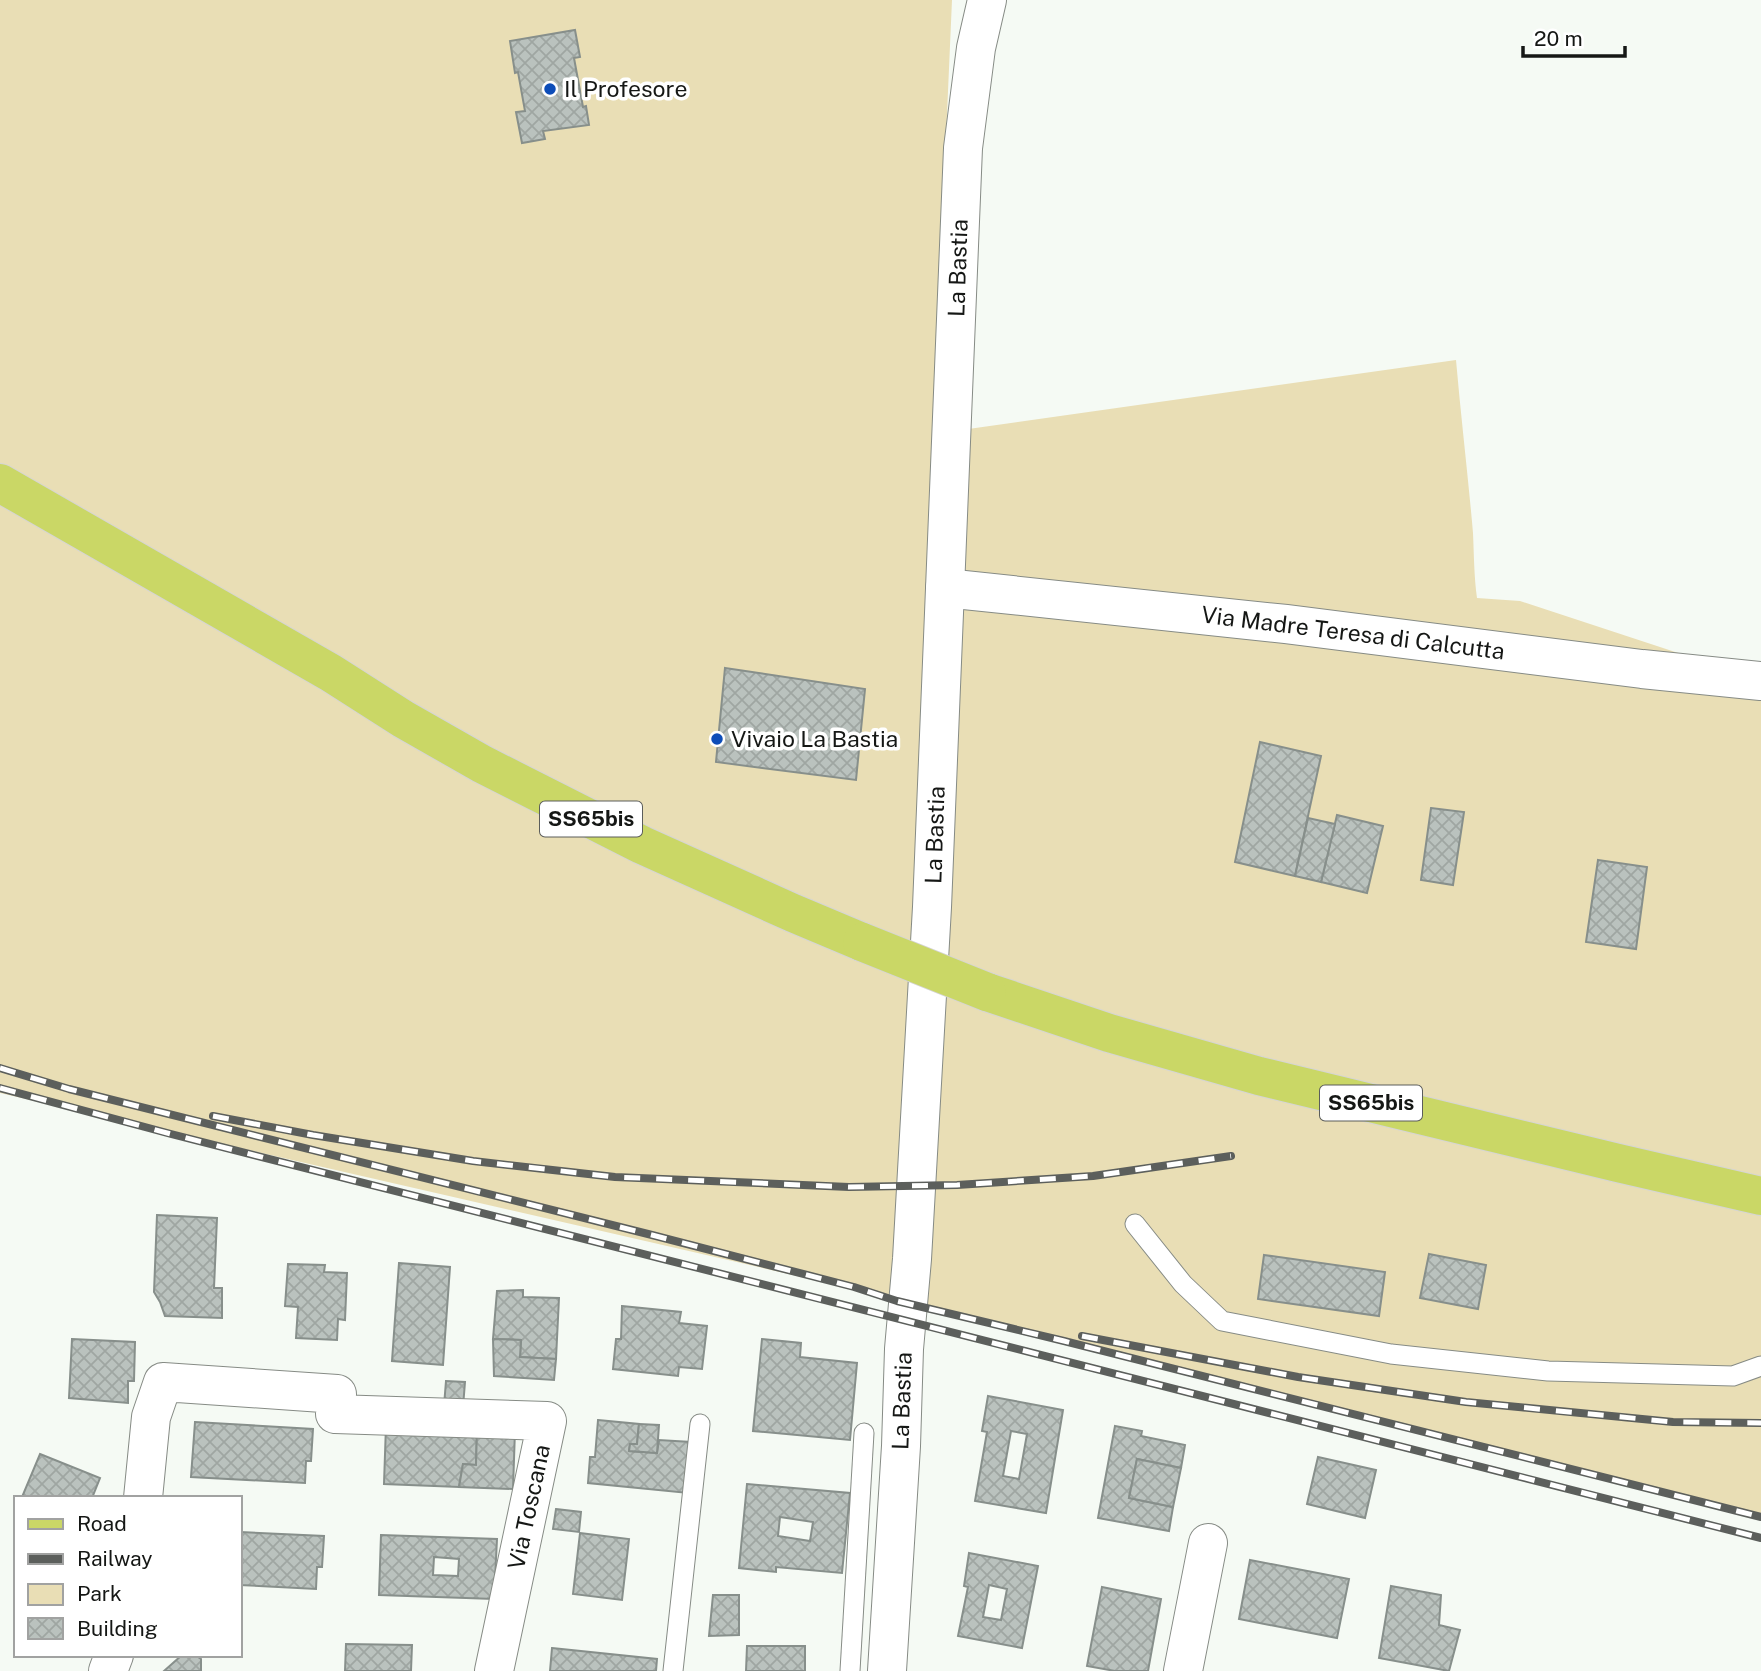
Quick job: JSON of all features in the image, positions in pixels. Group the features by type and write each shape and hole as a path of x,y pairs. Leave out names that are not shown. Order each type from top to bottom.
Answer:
{"main road":[{"name":"SS65bis","path":"0,483 331,673 414,726 482,764 655,850 862,942 987,992 1109,1033 1259,1076 1761,1196"}],"street":[{"name":"La Bastia","path":"887,1671 901,1446 904,1349 912,1259 932,920 963,148 976,48 987,0"},
{"name":"Via Madre Teresa di Calcutta","path":"945,588 1286,624 1761,681"},
{"name":"Via Toscana","path":"143,1496 151,1417 163,1382 337,1394 335,1414 547,1421 494,1671"},
{"path":"1182,1671 1208,1543"}],"lane":[{"path":"1136,1224 1183,1284 1222,1321 1391,1354 1548,1371 1733,1376 1761,1366"},
{"path":"673,1671 700,1424"},
{"path":"850,1671 864,1433"}],"green space":[{"path":"0,0 952,0 933,434 1456,360 1477,598 1520,601 1742,674 1761,676 1761,1519 880,1295 0,1093"}],"building":[{"name":"Il Profesore","path":"575,30 580,57 574,58 589,125 543,131 545,139 522,143 516,112 525,111 510,41"},
{"path":"725,668 865,689 856,780 716,762"},
{"path":"1260,742 1321,756 1295,876 1235,862"},
{"path":"1431,808 1464,812 1453,885 1421,880"},
{"path":"1337,815 1383,826 1367,893 1321,882"},
{"path":"1308,818 1335,824 1321,882 1295,876"},
{"path":"1598,860 1647,867 1636,949 1586,942"},
{"path":"157,1215 217,1218 214,1288 222,1288 222,1318 165,1316 154,1292"},
{"path":"1429,1254 1486,1265 1478,1309 1420,1298"},
{"path":"1264,1255 1385,1272 1379,1316 1258,1299"},
{"path":"399,1263 450,1267 443,1365 392,1361"},
{"path":"288,1264 325,1265 324,1272 347,1273 345,1320 338,1319 337,1340 296,1338 298,1307 285,1306"},
{"path":"523,1290 523,1297 559,1298 556,1359 520,1357 521,1340 493,1339 497,1291"},
{"path":"622,1306 681,1312 679,1323 707,1326 702,1369 679,1367 678,1376 613,1369 616,1339 621,1339"},
{"path":"72,1339 135,1342 134,1381 128,1381 128,1403 69,1398"},
{"path":"493,1339 521,1340 520,1357 556,1359 554,1380 494,1376"},
{"path":"762,1339 801,1343 800,1357 857,1363 850,1440 753,1431"},
{"path":"446,1381 465,1382 463,1407 444,1406"},
{"path":"988,1396 1063,1410 1046,1513 975,1501 987,1432 982,1431","holes":["1011,1431 1027,1434 1019,1479 1003,1476"]},
{"path":"598,1420 639,1424 637,1444 630,1444 629,1451 657,1453 659,1440 691,1442 688,1493 588,1483 590,1457 595,1457"},
{"path":"195,1422 313,1429 311,1461 306,1461 305,1483 191,1477"},
{"path":"639,1424 659,1425 657,1453 629,1451 630,1444 637,1444"},
{"path":"386,1425 477,1429 476,1465 463,1464 459,1487 384,1484"},
{"path":"1115,1426 1142,1431 1141,1436 1185,1445 1181,1468 1137,1459 1129,1498 1173,1507 1169,1531 1098,1518"},
{"path":"477,1429 515,1430 513,1489 459,1487 463,1464 476,1465"},
{"path":"40,1454 100,1478 93,1496 22,1496"},
{"path":"1318,1457 1376,1470 1365,1518 1307,1504"},
{"path":"1137,1459 1181,1468 1173,1507 1129,1498"},
{"path":"747,1484 850,1493 842,1573 776,1567 776,1572 739,1568","holes":["780,1517 813,1522 810,1541 778,1536"]},
{"path":"556,1509 581,1512 579,1532 553,1529"},
{"path":"242,1532 324,1536 322,1567 317,1567 316,1589 242,1585"},
{"path":"580,1533 629,1539 622,1600 573,1594"},
{"path":"381,1535 497,1539 494,1599 379,1595","holes":["434,1557 459,1559 458,1576 433,1575"]},
{"path":"969,1553 1038,1566 1022,1648 958,1636 968,1587 964,1586","holes":["989,1585 1007,1589 1001,1620 983,1617"]},
{"path":"1250,1560 1349,1579 1337,1638 1239,1619"},
{"path":"1391,1586 1441,1595 1439,1625 1460,1630 1449,1671 1379,1658"},
{"path":"1102,1587 1161,1599 1148,1671 1115,1671 1087,1666"},
{"path":"713,1595 739,1595 739,1635 709,1636"},
{"path":"346,1644 412,1645 411,1671 345,1671"},
{"path":"747,1646 805,1646 805,1671 746,1671"},
{"path":"552,1648 657,1659 656,1671 550,1671"},
{"path":"180,1657 201,1659 201,1671 164,1671"}],"railway":[{"path":"0,1068 69,1089 652,1235 854,1287 897,1301 1761,1517"},
{"path":"0,1088 171,1134 1761,1538"},
{"path":"213,1116 473,1161 615,1177 849,1187 957,1185 1093,1176 1231,1156"},
{"path":"1082,1336 1298,1377 1466,1402 1673,1422 1761,1423"}],"place":[{"name":"Il Profesore","path":"550,89"},
{"name":"Vivaio La Bastia","path":"717,739"}]}
